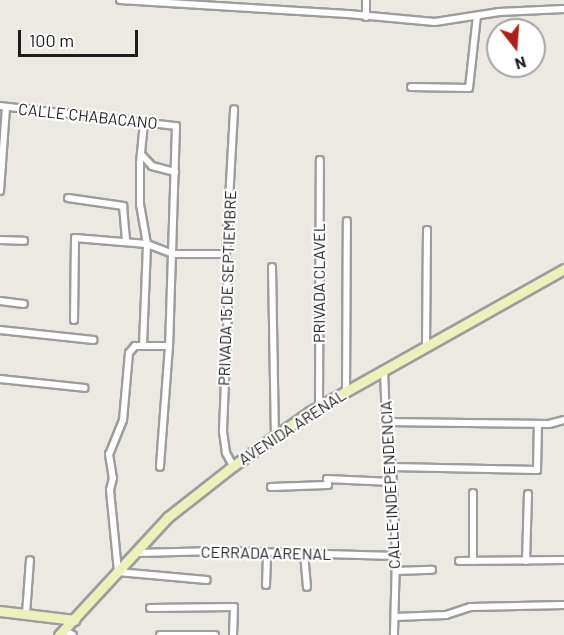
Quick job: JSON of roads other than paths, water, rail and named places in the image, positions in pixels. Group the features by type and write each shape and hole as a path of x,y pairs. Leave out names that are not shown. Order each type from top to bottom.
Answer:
{"main road":[{"name":"AVENIDA ARENAL","path":"62,632 168,517 233,466 319,406 564,269"},
{"path":"0,611 74,620"}],"street":[{"path":"120,0 435,22 564,9"},
{"path":"366,0 366,17"},
{"path":"411,87 469,88 477,16"},
{"path":"0,191 3,107"},
{"name":"CALLE CHABACANO","path":"3,107 176,126 175,172"},
{"name":"PRIVADA 15 DE SEPTIEMBRE","path":"233,466 226,453 223,431 228,309 226,254 234,109"},
{"path":"143,345 147,244 140,205 140,163 144,122"},
{"path":"141,154 152,166 175,172 169,346 160,467"},
{"name":"PRIVADA CLAVEL","path":"319,406 320,160"},
{"path":"68,198 123,206 126,242"},
{"path":"346,391 347,221"},
{"path":"426,346 427,230"},
{"path":"74,320 75,238 147,244 173,254 226,254"},
{"path":"0,240 24,241"},
{"path":"272,267 275,436"},
{"path":"0,302 24,304"},
{"path":"0,330 93,340"},
{"path":"169,346 143,345 130,348 123,420 109,454 113,478 110,490 118,572 207,580"},
{"name":"CALLE INDEPENDENCIA","path":"384,370 396,556 394,635"},
{"path":"0,379 85,388"},
{"path":"386,422 538,424 564,420"},
{"path":"392,467 537,470 538,424"},
{"path":"271,487 328,485 327,479 392,482"},
{"path":"473,493 473,561"},
{"path":"526,561 528,494"},
{"name":"CERRADA ARENAL","path":"136,553 304,553 396,556"},
{"path":"266,585 267,553"},
{"path":"304,553 307,587"},
{"path":"26,614 30,560"},
{"path":"459,561 564,560"},
{"path":"396,571 432,570"},
{"path":"395,617 446,615 471,607 564,605"},
{"path":"150,608 234,607 233,635"},
{"path":"62,632 73,635"},
{"path":"160,635 215,635"}]}
